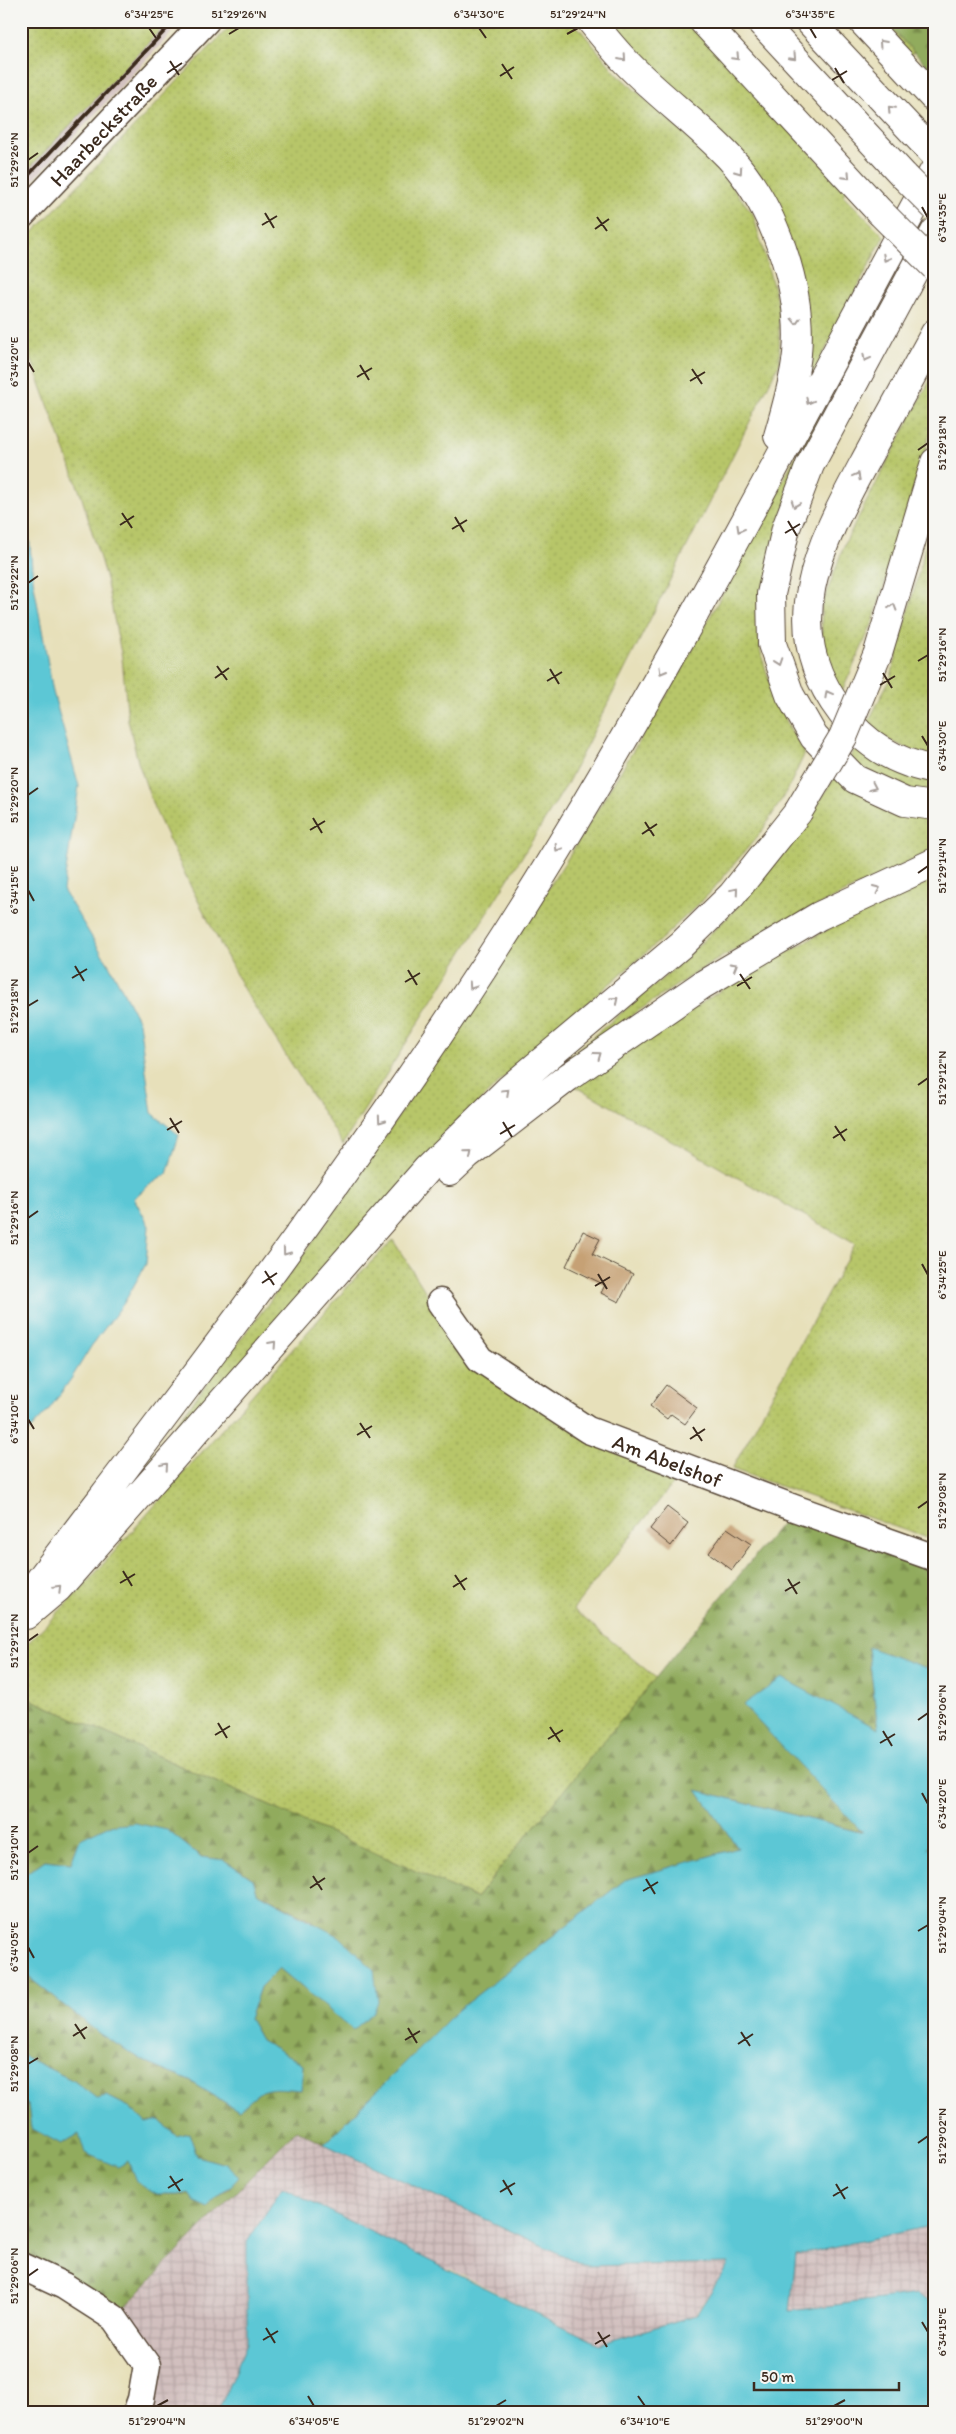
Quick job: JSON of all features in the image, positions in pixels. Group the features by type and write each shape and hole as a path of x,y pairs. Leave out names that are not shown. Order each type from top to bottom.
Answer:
{"highway":[{"path":"591,21 629,65 731,159 755,193 778,238 793,287 797,354 787,403 764,486"},
{"path":"703,21 880,212 935,267"},
{"path":"760,21 935,208"},
{"path":"21,1605 320,1206 402,1090 470,988 584,807 764,486 931,156 809,21"},
{"path":"862,21 935,99"},
{"path":"935,232 889,314 810,465 786,528 771,594 772,644 790,695 814,737 855,779 905,802 935,806"},
{"path":"935,333 824,540 812,578 807,612 809,642 816,672 831,700 852,728 879,751 920,767 935,770"},
{"path":"21,1620 58,1588 421,1176 509,1089 682,944 732,895 798,812 843,737 878,653 935,462"},
{"path":"330,1281 467,1155 540,1098 625,1036 702,985 819,916 935,862"}],"street":[{"name":"Haarbeckstraße","path":"21,216 206,21"},
{"name":"Am Abelshof","path":"440,1302 480,1359 588,1430 794,1508 935,1558"},
{"path":"21,2266 64,2286 114,2318 147,2365 141,2399 136,2413"}],"shaded area":[{"path":"164,21 183,21 21,193 21,172"},
{"path":"296,2130 586,2266 729,2263 695,2315 599,2344 450,2269 247,2242 247,2343 219,2413 136,2413 147,2365 114,2318"},
{"path":"935,2225 935,2305 917,2294 790,2312 789,2256"}],"green space":[{"path":"21,21 169,21 21,177"},
{"path":"235,21 573,21 617,74 707,154 753,214 778,304 780,362 566,786 343,1144 244,990 191,887 154,808 138,762 128,720 122,658 106,579 82,498 21,331 21,245"},
{"path":"603,21 689,21 846,191 843,195 884,236 799,401 791,243"},
{"path":"880,21 889,21 890,27 914,52 910,55"},
{"path":"889,21 935,21 935,74 890,27"},
{"path":"846,362 791,479 760,650 771,687 790,729 805,753 787,791 762,831 709,894 657,943 529,1053 478,1103 124,1492 267,1305 348,1193 568,858 679,675"},
{"path":"935,371 935,417 873,622 840,696 823,657 821,608 845,543"},
{"path":"935,511 935,762 865,728 891,677"},
{"path":"856,747 935,780 935,797 883,781 849,760"},
{"path":"837,772 935,816 935,849 790,920 705,967 622,1022 542,1079 668,974 736,909 810,818"},
{"path":"935,876 935,1541 732,1469 855,1244 575,1086 723,989 848,918"},
{"path":"393,1240 434,1305 480,1359 686,1467 573,1609 656,1678 476,1898 21,1695 21,1650 84,1586 356,1277"},
{"path":"794,1508 935,1558 935,1671 868,1648 878,1730 782,1678 864,1833 697,1790 738,1848 625,1880 459,2009 324,2144 296,2130 114,2318 21,2266 21,2099 28,2104 32,2128 61,2144 79,2134 128,2161 157,2194 189,2194 195,2202 211,2201 230,2188 225,2164 197,2156 189,2133 176,2136 159,2120 146,2123 129,2107 107,2096 96,2099 74,2081 21,2055 21,1971 100,2034 149,2064 190,2081 239,2111 260,2092 273,2088 301,2090 303,2064 261,2040 249,2019 260,1987 279,1968 308,1991 313,1921 257,1892 252,1878 224,1860 201,1857 167,1830 80,1839 71,1863 45,1860 21,1877 21,1695 476,1898"}],"water":[{"path":"21,480 25,488 33,579 53,692 79,786 63,890 112,970 139,1022 152,1113 179,1135 167,1174 134,1198 149,1226 146,1264 124,1303 92,1345 71,1379 47,1412 21,1439"},
{"path":"868,1647 935,1671 935,1838 927,1849 935,1845 935,2225 796,2255 790,2311 917,2294 935,2305 935,2413 217,2413 247,2343 247,2242 282,2188 599,2344 696,2315 729,2263 586,2266 324,2144 459,2009 625,1880 738,1848 697,1790 863,1833 743,1705 782,1678 878,1729"},
{"path":"135,1823 167,1830 201,1857 224,1860 253,1879 257,1892 341,1938 374,1970 378,2001 374,2012 353,2030 279,1968 260,1987 249,2019 261,2040 303,2064 301,2090 273,2088 260,2092 239,2111 190,2081 149,2064 100,2034 21,1971 21,1877 45,1860 71,1863 80,1839 107,1826"},
{"path":"21,2055 74,2081 96,2098 107,2096 129,2107 146,2123 159,2120 176,2136 189,2133 197,2156 225,2164 239,2177 208,2208 195,2202 189,2194 157,2194 136,2181 128,2161 118,2167 85,2153 79,2134 61,2144 31,2128 28,2104 21,2099"}],"building":[{"path":"583,1231 600,1239 592,1254 633,1274 619,1302 601,1293 605,1285 566,1266"},
{"path":"666,1385 697,1408 685,1424 671,1414 667,1419 650,1406"},
{"path":"667,1507 688,1523 671,1546 650,1529"},
{"path":"727,1528 751,1544 732,1570 709,1553"}],"railway":[{"path":"21,183 174,21"}]}
